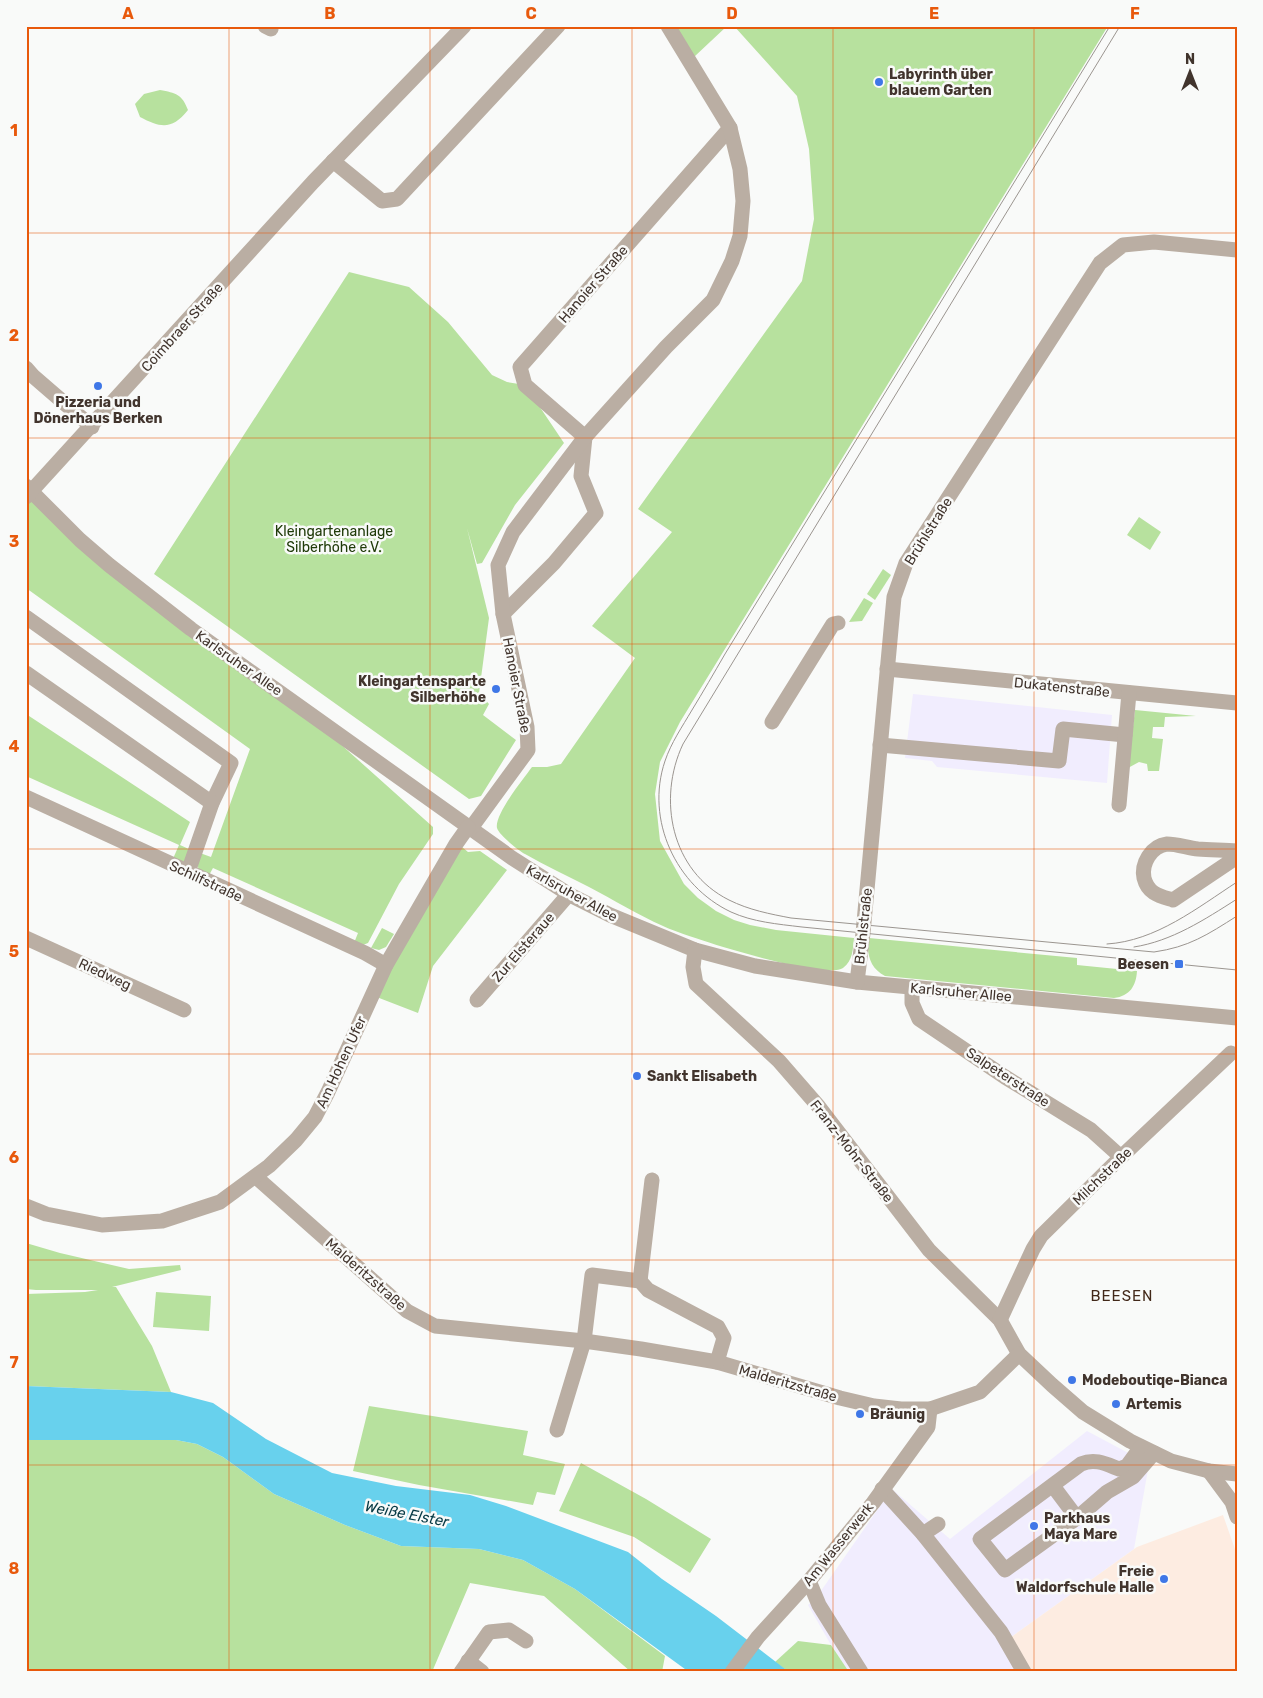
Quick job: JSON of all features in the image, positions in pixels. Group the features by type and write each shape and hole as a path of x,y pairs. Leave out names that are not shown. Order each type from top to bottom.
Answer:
{"street":[{"name":"Coimbraer Straße","path":"28,492 92,427 333,161 464,26"},
{"path":"333,161 382,201 397,199 558,26"},
{"name":"Hanoier Straße","path":"469,828 528,750 527,726 503,614 498,565 513,532 585,436 666,347 713,300 732,261 740,236 743,201 740,169 730,128 668,26"},
{"name":"Hanoier Straße","path":"585,436 525,385 520,367 730,128"},
{"name":"Brühlstraße","path":"857,982 894,597 906,563 1100,263 1123,245 1154,242 1237,250"},
{"path":"26,368 92,427"},
{"path":"503,614 554,563 596,513 581,476 585,436"},
{"name":"Karlsruher Allee","path":"28,492 109,565 191,628 526,868 569,894 610,915 695,950 754,966 857,982 1237,1018"},
{"path":"26,617 231,762 212,803 188,872"},
{"path":"772,722 833,624 838,623"},
{"name":"Dukatenstraße","path":"887,669 1237,703"},
{"path":"26,673 212,803"},
{"path":"1119,805 1129,693"},
{"path":"880,744 1059,761 1063,728 1125,735"},
{"name":"Schilfstraße","path":"26,798 356,949 386,965"},
{"name":"Am Hohen Ufer","path":"26,1206 46,1214 102,1225 162,1221 220,1202 256,1177 296,1140 315,1117 386,965 456,844 469,828"},
{"path":"1237,851 1198,849 1166,844 1154,849 1147,858 1143,872 1146,884 1155,895 1173,900 1237,857"},
{"name":"Zur Elsteraue","path":"477,1000 569,894"},
{"name":"Riedweg","path":"26,938 184,1010"},
{"name":"Franz-Mohr-Straße","path":"695,950 693,967 696,984 779,1061 819,1107 929,1250 1000,1320 1019,1354 1083,1412 1147,1450 1171,1461 1209,1471 1237,1474"},
{"name":"Salpeterstraße","path":"912,987 912,1003 919,1018 1005,1077 1091,1130 1121,1157"},
{"name":"Milchstraße","path":"1000,1320 1041,1236 1231,1053"},
{"name":"Malderitzstraße","path":"256,1177 407,1311 435,1326 584,1341 717,1362 855,1402 901,1409 930,1409 980,1392 1019,1354"},
{"path":"640,1281 652,1180"},
{"path":"557,1430 584,1341 592,1275 640,1281 648,1290 718,1327 724,1338 717,1362"},
{"name":"Am Wasserwerk","path":"732,1672 758,1637 808,1581 882,1489 928,1427 930,1409"},
{"path":"1147,1450 1133,1477 1107,1492 1076,1518 1005,1570 980,1539 1081,1464 1088,1461 1097,1461 1119,1469 1127,1466 1147,1450"},
{"path":"1209,1471 1232,1502 1237,1517"},
{"path":"1053,1486 1076,1518"},
{"path":"882,1489 923,1534 1001,1632 1024,1672"},
{"path":"923,1534 938,1524"},
{"path":"808,1581 819,1605 861,1672"},
{"path":"482,1672 465,1667 489,1632 509,1630 526,1641"}],"shaded area":[{"path":"913,694 1112,715 1107,783 937,767 932,761 905,758"},
{"path":"1087,1431 1149,1464 1134,1549 1007,1640 1028,1672 849,1672 808,1605 816,1598 892,1489 950,1539"},
{"name":"Freie Waldorfschule Halle","path":"1223,1515 1237,1555 1237,1672 1028,1672 1007,1640 1137,1547"}],"green space":[{"path":"675,26 727,26 694,57"},
{"path":"734,26 1108,26 680,722 660,762 655,794 660,841 684,884 698,898 716,911 734,920 776,930 854,938 849,962 843,968 831,970 811,968 755,956 725,948 663,926 525,854 505,838 497,828 497,822 505,806 532,767 547,767 561,764 635,658 592,626 672,532 638,509 802,281 814,219 809,149 797,96"},
{"path":"160,90 181,97 188,110 171,124 160,125 140,117 135,104 144,94"},
{"name":"Kleingartenanlage Silberhöhe e.V.","path":"349,272 409,287 448,322 492,375 507,382 525,385 564,443 515,505 482,563 477,564 467,528 489,618 479,693 489,704 483,715 516,740 481,796 469,799 154,574"},
{"path":"31,492 80,540 289,698 433,827 433,834 399,884 368,943 363,945 354,943 358,933 213,868 208,877 199,872 197,861 200,853 211,857 250,749 26,588 26,500"},
{"path":"1139,517 1161,532 1150,550 1127,535"},
{"path":"883,569 891,575 875,600 867,594"},
{"path":"864,598 873,603 862,621 849,622"},
{"path":"1135,710 1196,716 1165,717 1164,727 1153,727 1152,738 1163,739 1159,771 1148,771 1147,764 1139,762 1128,768"},
{"path":"26,714 190,822 180,845 191,850 186,862 172,861 179,845 26,776"},
{"path":"462,847 468,852 480,851 507,870 433,966 418,1013 374,996"},
{"path":"382,928 394,934 386,947 379,950 371,948"},
{"path":"869,938 1077,958 1077,965 1137,971 1134,986 1128,993 1114,998 885,976 876,969 870,960 868,950"},
{"path":"26,1243 129,1269 180,1265 181,1270 112,1287 116,1287 152,1346 171,1392 26,1386 26,1294 98,1290 26,1289"},
{"path":"156,1292 211,1296 209,1331 153,1327"},
{"path":"369,1406 528,1431 523,1455 565,1464 555,1495 537,1492 533,1505 419,1485 353,1471"},
{"path":"26,1440 176,1440 197,1444 223,1457 274,1494 345,1525 401,1546 479,1549 523,1560 575,1589 665,1656 662,1672 631,1672 544,1596 470,1583 432,1672 26,1672"},
{"path":"581,1463 646,1499 711,1539 690,1573 634,1537 559,1511"},
{"path":"798,1641 831,1645 849,1672 789,1672 775,1662"}],"water":[{"name":"Weiße Elster","path":"26,1386 171,1392 213,1403 266,1439 332,1473 396,1486 470,1495 506,1506 628,1552 789,1672 689,1672 575,1589 523,1560 479,1549 401,1546 345,1525 274,1494 223,1457 197,1444 176,1440 26,1440"}],"tram line":[{"path":"1110,26 677,735 665,761 660,783 659,806 663,828 670,849 681,868 695,886 731,912 748,918 802,927 1237,970"},
{"path":"1120,26 683,744 675,765 671,788 671,810 674,832 682,852 694,871 709,887 729,900 744,906 791,918 1154,952 1188,943 1237,916"},
{"path":"1107,944 1125,942 1159,930 1175,922 1237,882"},
{"path":"1134,947 1175,935 1237,899"}],"place":[{"name":"Labyrinth über blauem Garten","path":"879,82"},
{"name":"Pizzeria und Dönerhaus Berken","path":"98,386"},
{"name":"Kleingartensparte Silberhöhe","path":"496,689"},
{"name":"Beesen","path":"1179,964"},
{"name":"Sankt Elisabeth","path":"637,1076"},
{"name":"Modeboutiqe-Bianca","path":"1072,1380"},
{"name":"Artemis","path":"1116,1404"},
{"name":"Bräunig","path":"860,1414"},
{"name":"Parkhaus Maya Mare","path":"1034,1526"},
{"name":"Freie Waldorfschule Halle","path":"1164,1579"}],"district":[{"name":"BEESEN","path":"1122,1296"}]}
